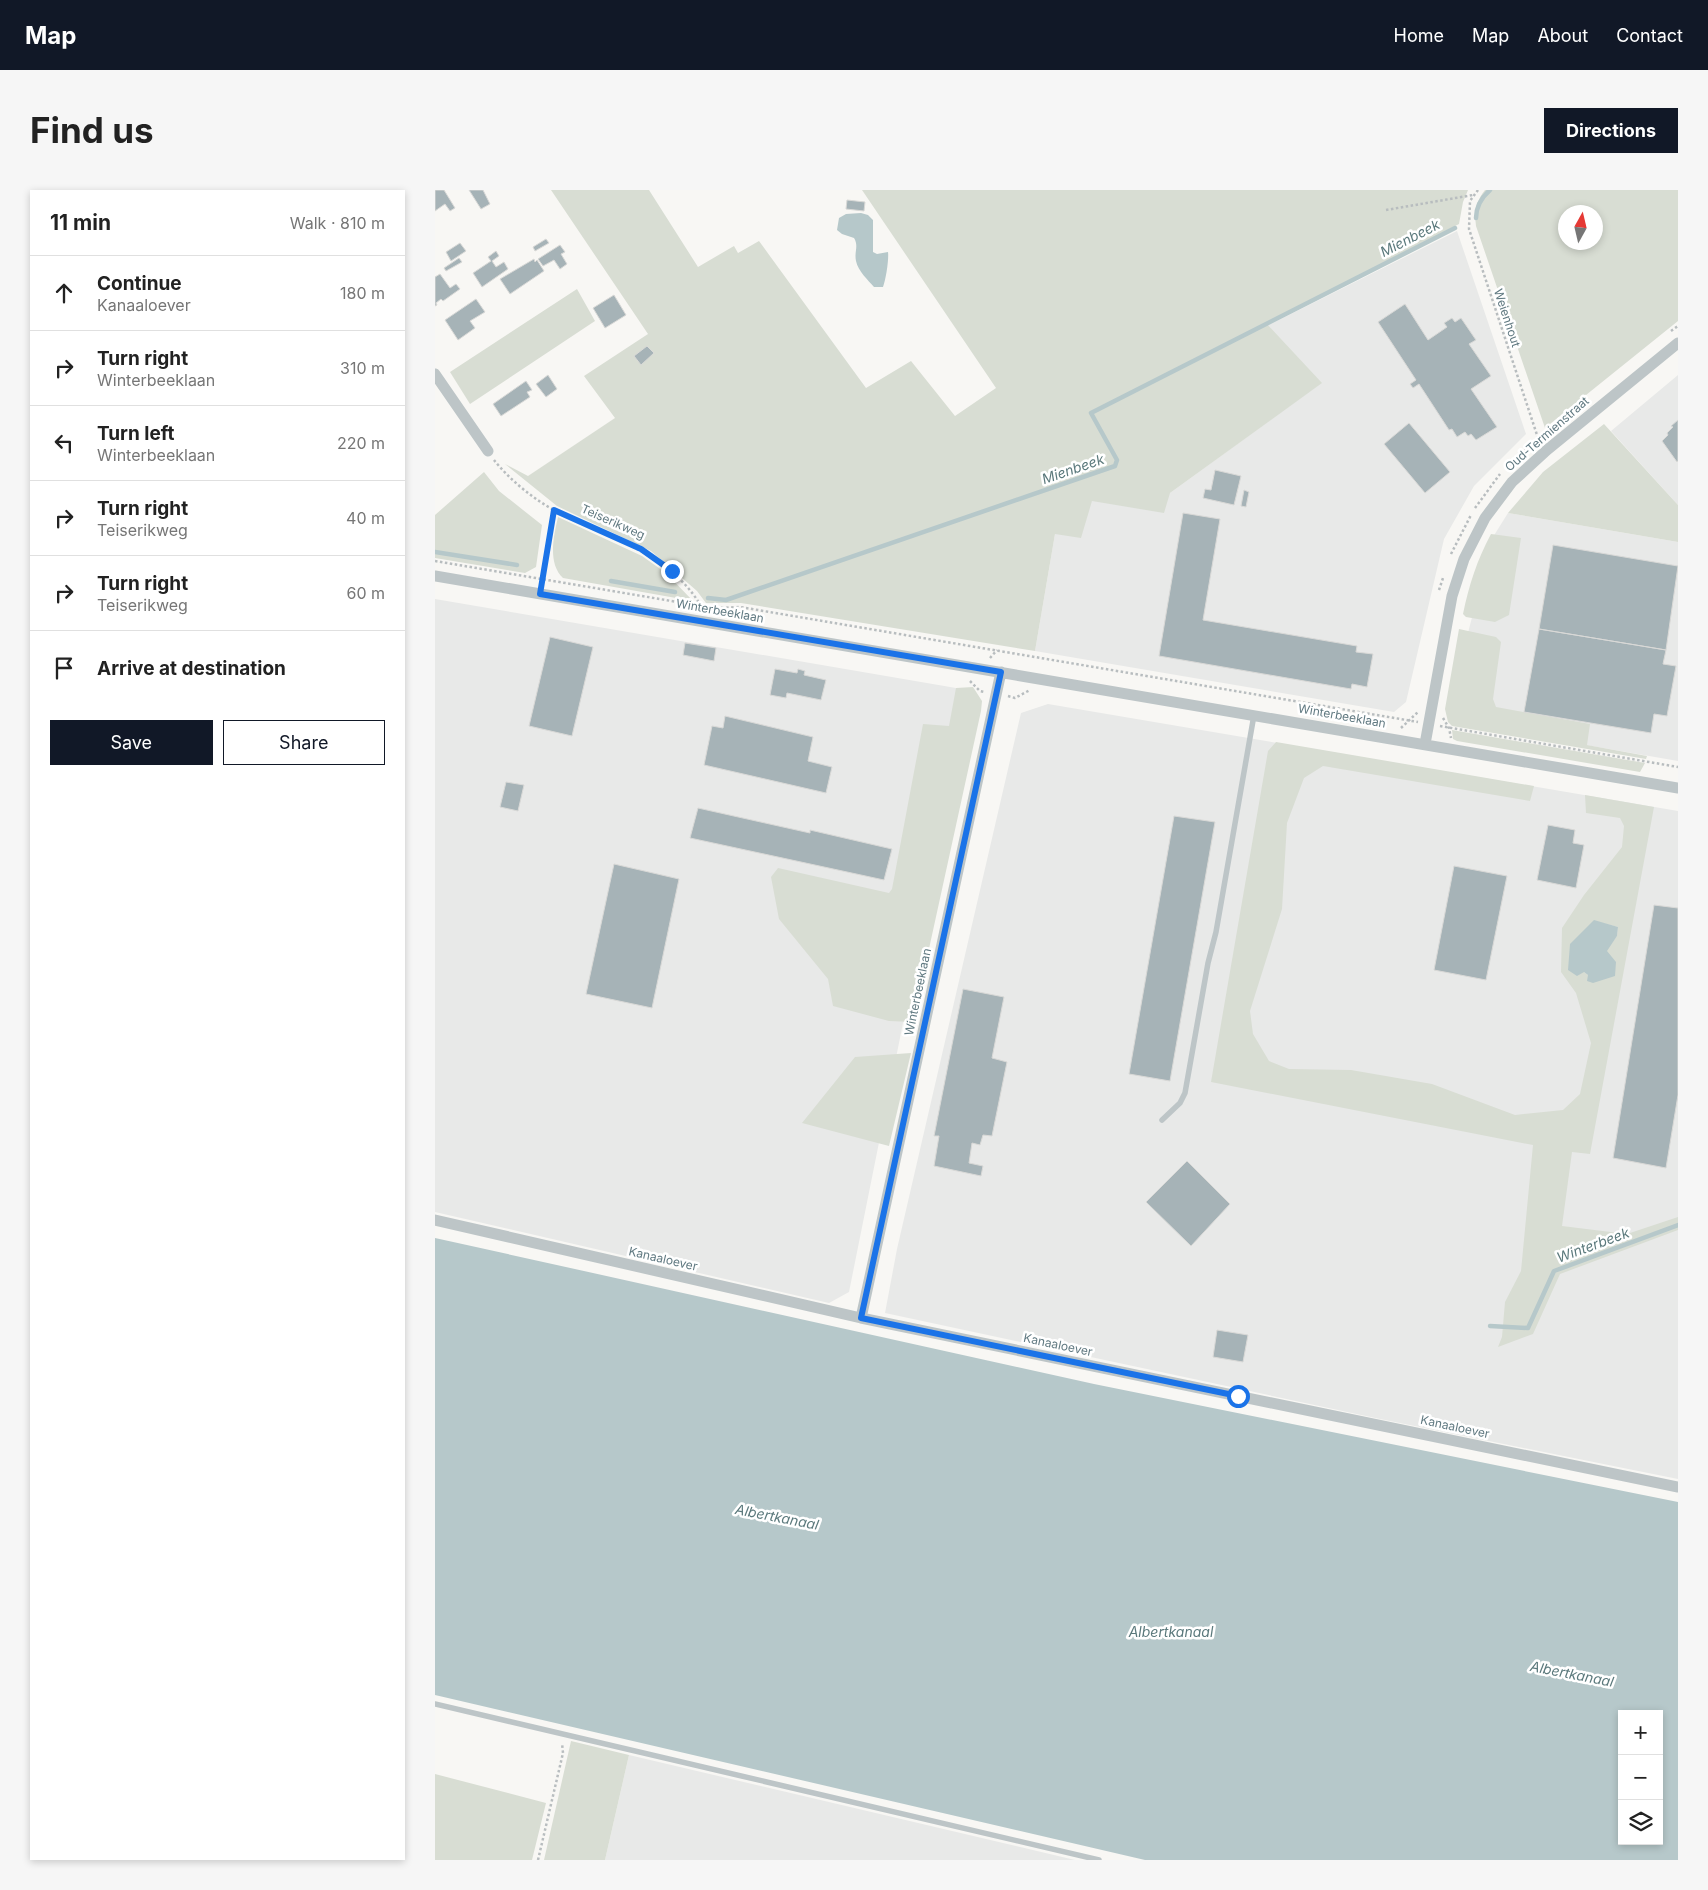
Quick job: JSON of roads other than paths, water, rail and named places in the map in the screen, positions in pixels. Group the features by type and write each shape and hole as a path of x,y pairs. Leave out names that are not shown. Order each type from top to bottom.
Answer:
{"street":[{"name":"Oud-Termienstraat","path":"1425,744 1451,596 1464,559 1485,518 1512,482 1547,450 1678,343"},
{"path":"435,374 488,451"},
{"name":"Winterbeeklaan","path":"435,576 1678,788"},
{"name":"Winterbeeklaan","path":"861,1318 1001,672"},
{"name":"Kanaaloever","path":"435,1220 861,1318 1678,1487"}],"lane":[{"path":"1162,1120 1180,1104 1185,1093 1208,963 1216,932 1254,715"},
{"path":"435,1704 1099,1860"}],"water":[{"path":"861,213 868,215 873,220 873,252 877,254 888,252 883,287 874,287 863,275 856,261 854,238 837,230 839,218 846,214"},
{"path":"1594,920 1618,927 1617,936 1607,951 1616,962 1615,976 1593,983 1587,981 1588,975 1584,972 1577,976 1568,970 1570,944"},
{"name":"Albertkanaal","path":"435,1238 1094,1384 1678,1502 1678,1860 1145,1860 435,1695"}],"waterway":[{"name":"Mienbeek","path":"1476,218 1480,202 1490,190"},
{"name":"Mienbeek","path":"708,598 726,600 1115,466 1117,460 1091,413 1455,228"},
{"name":"Mienbeek","path":"435,552 517,565"},
{"name":"Mienbeek","path":"611,581 675,592"},
{"name":"Winterbeek","path":"1490,1326 1528,1328 1554,1271 1678,1225"}]}
